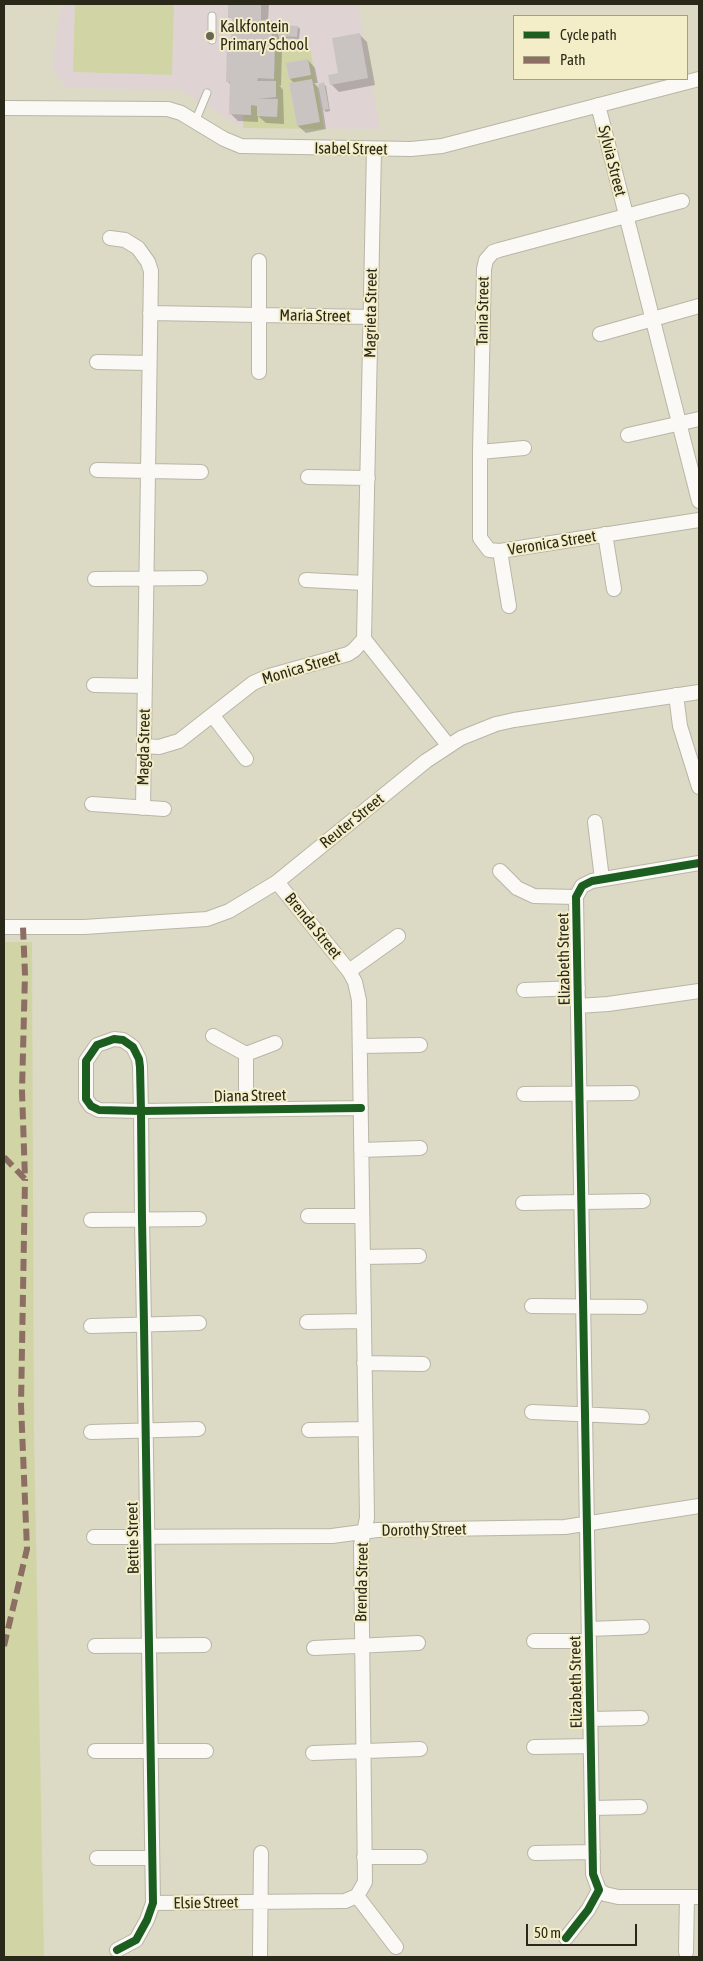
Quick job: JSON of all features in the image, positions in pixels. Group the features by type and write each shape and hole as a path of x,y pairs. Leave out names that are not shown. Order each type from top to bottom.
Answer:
{"street":[{"name":"Isabel Street","path":"4,108 161,108 174,110 224,139 242,146 411,150 442,146 699,79"},
{"name":"Sylvia Street","path":"598,105 699,501"},
{"name":"Magrieta Street","path":"364,639 374,149"},
{"name":"Sylvia Street","path":"626,217 682,201"},
{"name":"Tania Street","path":"500,551 489,550 480,538 480,452 484,269 486,260 493,252 626,217"},
{"name":"Magda Street","path":"110,238 132,244 148,262 151,270 143,808"},
{"name":"Maria Street","path":"259,372 260,261"},
{"path":"600,334 699,306"},
{"name":"Maria Street","path":"150,313 371,317"},
{"path":"97,362 150,363"},
{"path":"628,435 699,419"},
{"path":"480,452 524,448"},
{"path":"98,470 201,472"},
{"path":"308,477 368,478"},
{"name":"Veronica Street","path":"500,551 699,520"},
{"name":"Veronica Street","path":"605,534 614,589"},
{"path":"500,551 509,606"},
{"path":"95,579 200,578"},
{"path":"306,580 366,582"},
{"path":"364,639 448,745"},
{"name":"Monica Street","path":"144,746 159,747 179,741 213,716 242,691 258,681 348,654 364,639"},
{"name":"Magda Street","path":"94,685 145,686"},
{"name":"Reuter Street","path":"4,927 84,927 207,919 229,911 277,882 448,745 478,730 514,720 699,692"},
{"path":"676,695 680,726 699,787"},
{"path":"213,716 246,759"},
{"name":"Magda Street","path":"92,804 164,809"},
{"path":"594,822 602,880"},
{"name":"Elizabeth Street","path":"599,1890 594,1880 593,1852 576,897 578,891 586,883 699,863"},
{"name":"Elizabeth Street","path":"500,871 517,888 534,896 576,897"},
{"name":"Brenda Street","path":"277,882 349,971 355,982 359,1000 367,1518 361,1544 365,1882 357,1896"},
{"name":"Brenda Street","path":"349,971 398,936"},
{"name":"Elizabeth Street","path":"524,990 578,988"},
{"path":"578,1006 608,1004 699,991"},
{"path":"213,1036 246,1054 275,1043"},
{"name":"Bettie Street","path":"117,1950 136,1940 153,1903 140,1067 136,1052 123,1040 114,1039 101,1042 92,1049 86,1062 86,1095 88,1103 99,1110 140,1111"},
{"path":"360,1046 420,1045"},
{"name":"Diana Street","path":"246,1054 246,1110"},
{"path":"524,1094 632,1093"},
{"name":"Diana Street","path":"140,1111 360,1108"},
{"path":"361,1150 420,1148"},
{"path":"523,1202 642,1201"},
{"path":"308,1216 362,1216"},
{"path":"90,1220 199,1219"},
{"path":"363,1257 419,1256"},
{"path":"532,1306 640,1307"},
{"path":"307,1322 364,1321"},
{"path":"91,1326 199,1323"},
{"path":"364,1363 423,1364"},
{"path":"532,1412 642,1417"},
{"path":"308,1430 365,1429"},
{"path":"91,1432 198,1430"},
{"name":"Dorothy Street","path":"147,1537 332,1536 377,1530 565,1528 699,1506"},
{"name":"Bettie Street","path":"94,1537 147,1537"},
{"name":"Elizabeth Street","path":"534,1641 642,1627"},
{"name":"Brenda Street","path":"314,1648 418,1643"},
{"path":"95,1646 204,1645"},
{"name":"Elizabeth Street","path":"590,1719 640,1718"},
{"name":"Elizabeth Street","path":"534,1747 591,1746"},
{"path":"313,1753 420,1749"},
{"path":"95,1751 206,1751"},
{"path":"592,1808 640,1807"},
{"path":"535,1853 593,1852"},
{"name":"Elsie Street","path":"260,1955 261,1853"},
{"path":"364,1857 420,1857"},
{"path":"97,1858 152,1858"},
{"path":"566,1938 588,1910 599,1890 611,1897 693,1897 686,1952"},
{"path":"357,1896 396,1947"},
{"name":"Elsie Street","path":"153,1903 345,1901 357,1896"}],"lane":[{"path":"212,16 212,40"},
{"path":"195,122 207,93"}],"shaded area":[{"name":"Kalkfontein Primary School","path":"61,4 358,4 380,129 243,128 181,90 66,88 52,68"}],"green space":[{"path":"75,4 174,4 172,75 73,72"},
{"path":"278,38 309,41 324,129 243,128 243,115 251,115 251,105 257,106 257,116 277,117 276,82 274,81 275,40","holes":["308,59 311,75 289,79 286,63","312,80 319,122 297,126 289,84"]},
{"path":"4,942 32,942 34,1435 44,1957 4,1957"}],"building":[{"path":"228,4 261,4 261,20 272,20 272,39 267,40 275,40 274,79 258,78 257,81 276,81 276,97 257,99 278,99 277,117 257,116 257,106 251,105 251,115 229,114 230,82 226,82 227,41 231,39 232,18 228,18"},
{"path":"278,25 298,26 297,37 278,36"},
{"path":"360,33 368,78 330,85 328,75 338,73 332,38"},
{"path":"308,59 311,75 289,79 286,63"},
{"path":"312,79 320,122 297,126 289,83"},
{"path":"324,82 329,109 323,110 318,84"}],"marked path":[{"path":"4,1157 25,1179 22,1091 25,974 23,927"},
{"path":"4,1646 27,1549 21,1405 25,1179"}],"cycle path":[{"path":"566,1938 588,1910 599,1890 593,1874 576,897 582,886 592,881 699,863"},
{"path":"117,1950 136,1940 147,1920 153,1903 142,1220 141,1111 140,1067 139,1059 133,1047 123,1040 114,1039 97,1045 86,1061 86,1099 91,1106 99,1110 141,1111 361,1108"}],"place":[{"name":"Kalkfontein Primary School","path":"210,36"}]}
